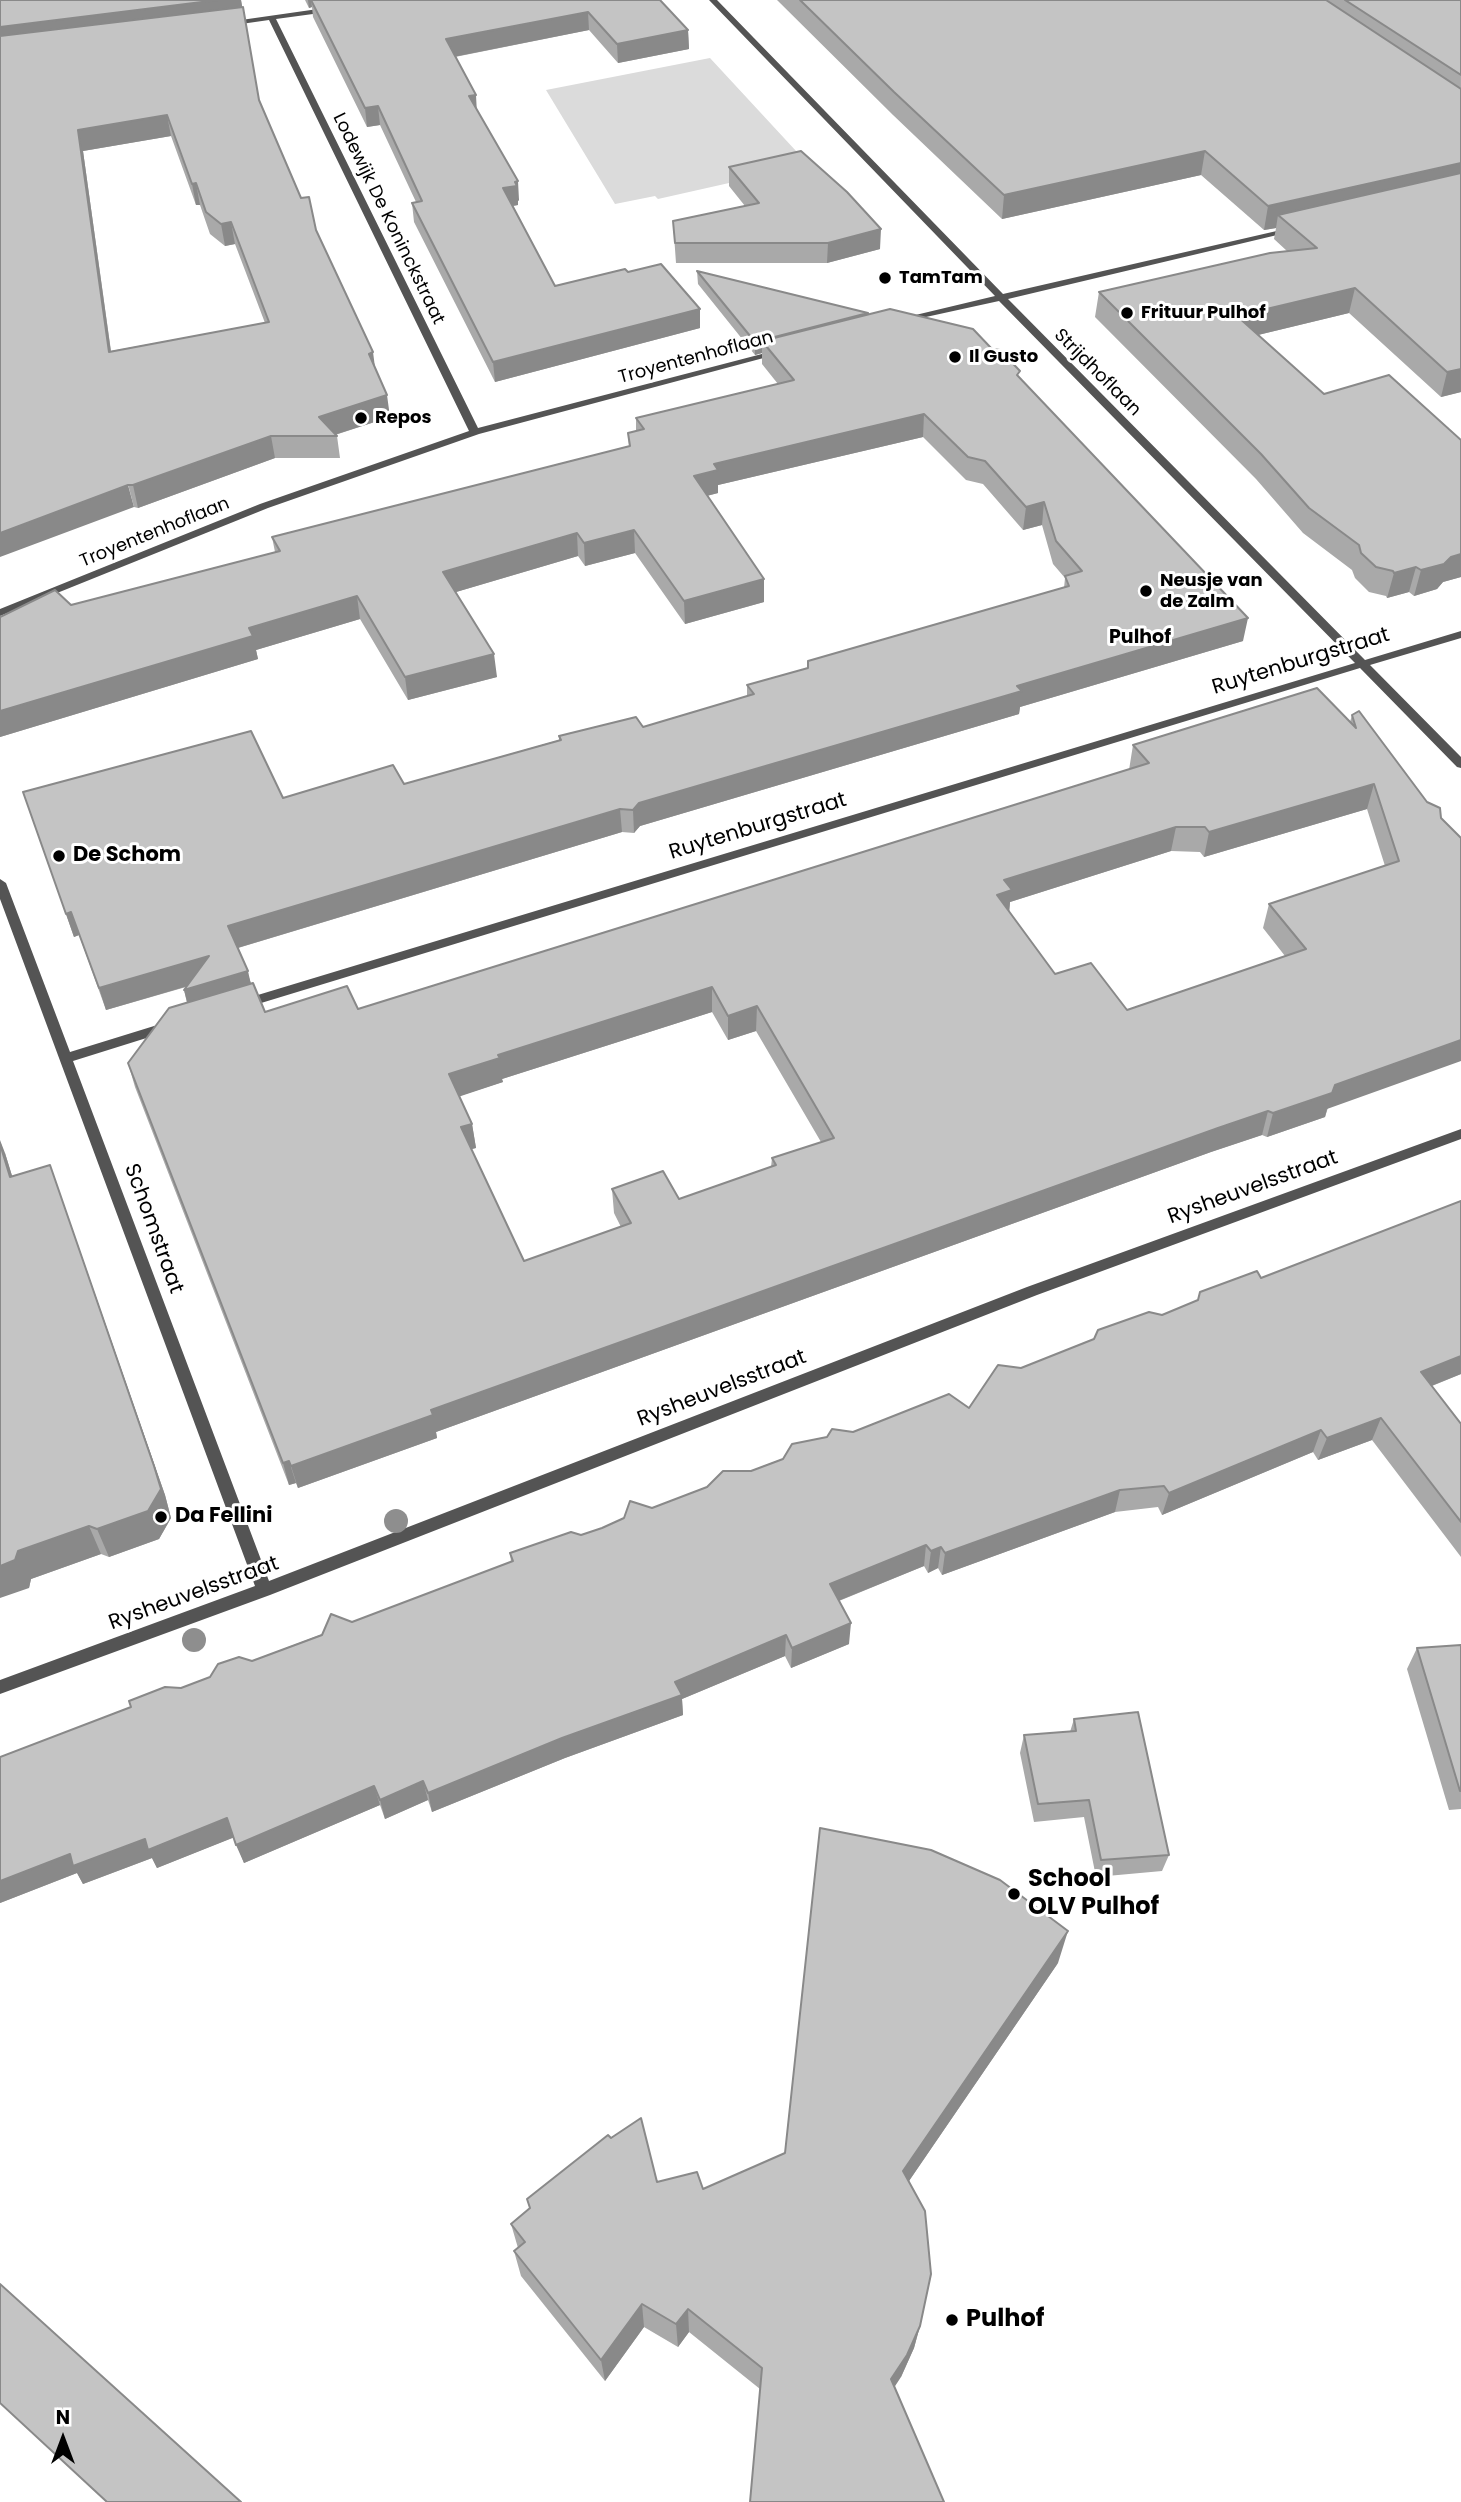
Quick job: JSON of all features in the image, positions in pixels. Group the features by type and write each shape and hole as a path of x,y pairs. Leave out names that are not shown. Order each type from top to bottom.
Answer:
{"street":[{"name":"Strijdhoflaan","path":"713,0 1000,297 1461,764"},
{"path":"220,25 347,6"},
{"name":"Lodewijk De Koninckstraat","path":"272,19 475,432"},
{"path":"894,323 1301,227"},
{"name":"Troyentenhoflaan","path":"0,613 264,506 475,432 791,350"},
{"name":"Ruytenburgstraat","path":"227,1009 1461,634"},
{"name":"Schomstraat","path":"0,883 264,1590"},
{"path":"67,1058 174,1025"},
{"name":"Rysheuvelsstraat","path":"0,1687 264,1590 1032,1291 1461,1134"}],"shaded area":[{"path":"710,58 809,165 658,199 655,196 615,204 546,90"}],"building":[{"path":"0,0 218,0 0,27"},
{"path":"311,0 660,0 688,30 617,44 588,12 446,39 476,95 469,96 518,181 515,182 517,186 503,188 555,286 625,269 628,272 661,264 700,309 493,362 412,203 422,201 378,106 365,108"},
{"path":"800,0 1326,0 1461,89 1461,163 1268,206 1205,151 1004,195"},
{"path":"1345,0 1461,0 1461,75"},
{"path":"243,7 259,100 301,198 309,197 316,230 373,352 369,354 387,395 319,417 337,436 271,436 0,533 0,36","holes":["167,115 192,184 196,183 206,212 221,224 231,222 269,322 109,352 78,130"]},
{"path":"801,151 847,192 881,229 828,243 675,243 673,221 759,203 729,167"},
{"path":"1461,173 1461,369 1447,372 1355,288 1237,316 1324,394 1389,375 1461,440 1461,554 1451,557 1444,564 1394,573 1376,567 1361,553 1359,545 1309,508 1261,454 1099,292 1270,253 1317,248 1278,215"},
{"path":"697,271 868,313 755,342"},
{"path":"890,309 973,329 992,349 1000,350 1020,371 1017,375 1248,618 1017,686 1022,691 639,803 633,810 620,809 228,926 248,971 184,990 209,956 99,988 71,912 66,914 23,792 251,731 283,798 393,765 404,784 561,740 559,736 636,717 643,727 754,694 747,685 808,668 808,661 1069,586 1065,576 1082,571 1056,541 1044,502 1026,507 985,461 968,457 924,414 714,464 718,470 694,476 764,579 684,601 634,530 584,543 577,533 443,572 494,654 405,677 357,596 249,628 253,636 0,711 0,617 55,590 71,605 280,551 272,537 630,446 628,433 644,429 636,418 794,380 762,341"},
{"path":"1317,688 1356,728 1352,715 1359,711 1427,802 1440,808 1441,818 1461,838 1461,1040 1335,1085 1332,1093 1218,1128 431,1410 433,1415 291,1466 289,1461 283,1463 128,1063 169,1008 253,983 265,1012 347,986 358,1009 1149,763 1133,745","holes":["1374,784 1399,861 1269,904 1306,949 1127,1010 1091,963 1055,974 997,895 1012,890 1004,880 1176,827 1205,827 1209,832","712,987 728,1016 757,1006 834,1138 772,1158 776,1165 679,1199 663,1171 612,1189 631,1223 524,1261 461,1127 472,1124 449,1074 500,1058 498,1055"]},
{"path":"0,1144 10,1177 50,1165 161,1489 148,1511 97,1529 89,1526 18,1551 15,1560 0,1566"},
{"path":"1461,1201 1461,1356 1421,1372 1461,1424 1461,1522 1381,1418 1327,1438 1321,1430 1169,1493 1164,1486 1120,1490 945,1553 941,1547 931,1551 926,1545 830,1584 851,1623 792,1648 786,1635 675,1682 682,1695 562,1738 428,1793 423,1781 380,1800 374,1786 236,1845 227,1818 148,1850 145,1839 73,1866 70,1854 0,1881 0,1757 131,1707 129,1701 165,1687 181,1688 210,1677 218,1664 239,1657 252,1661 322,1635 331,1614 352,1622 513,1561 510,1553 571,1532 581,1535 602,1528 624,1518 630,1501 652,1508 707,1487 723,1471 751,1471 783,1459 792,1444 827,1437 832,1429 853,1432 949,1394 969,1408 998,1365 1021,1368 1094,1339 1098,1330 1149,1312 1162,1315 1198,1300 1200,1292 1257,1271 1261,1278"},
{"path":"1461,1645 1461,1791 1460,1791 1417,1648"},
{"path":"1138,1712 1169,1855 1101,1860 1089,1800 1038,1804 1024,1735 1076,1731 1074,1719"},
{"path":"820,1828 931,1850 1000,1880 1068,1931 903,2171 925,2211 931,2274 920,2326 907,2355 891,2379 944,2502 750,2502 762,2368 688,2309 676,2324 642,2304 601,2360 514,2251 525,2242 511,2224 530,2208 527,2199 608,2135 611,2138 641,2118 657,2182 697,2172 703,2189 785,2153"},
{"path":"0,2284 241,2502 107,2502 0,2403"}],"place":[{"name":"TamTam","path":"885,278"},
{"name":"Frituur Pulhof","path":"1127,313"},
{"name":"Il Gusto","path":"955,357"},
{"name":"Repos","path":"361,418"},
{"name":"Neusje van de Zalm","path":"1146,591"},
{"name":"De Schom","path":"59,856"},
{"name":"Da Fellini","path":"161,1517"},
{"name":"School OLV Pulhof","path":"1014,1894"},
{"name":"Pulhof","path":"952,2320"}],"district":[{"name":"Pulhof","path":"1140,638"}]}
